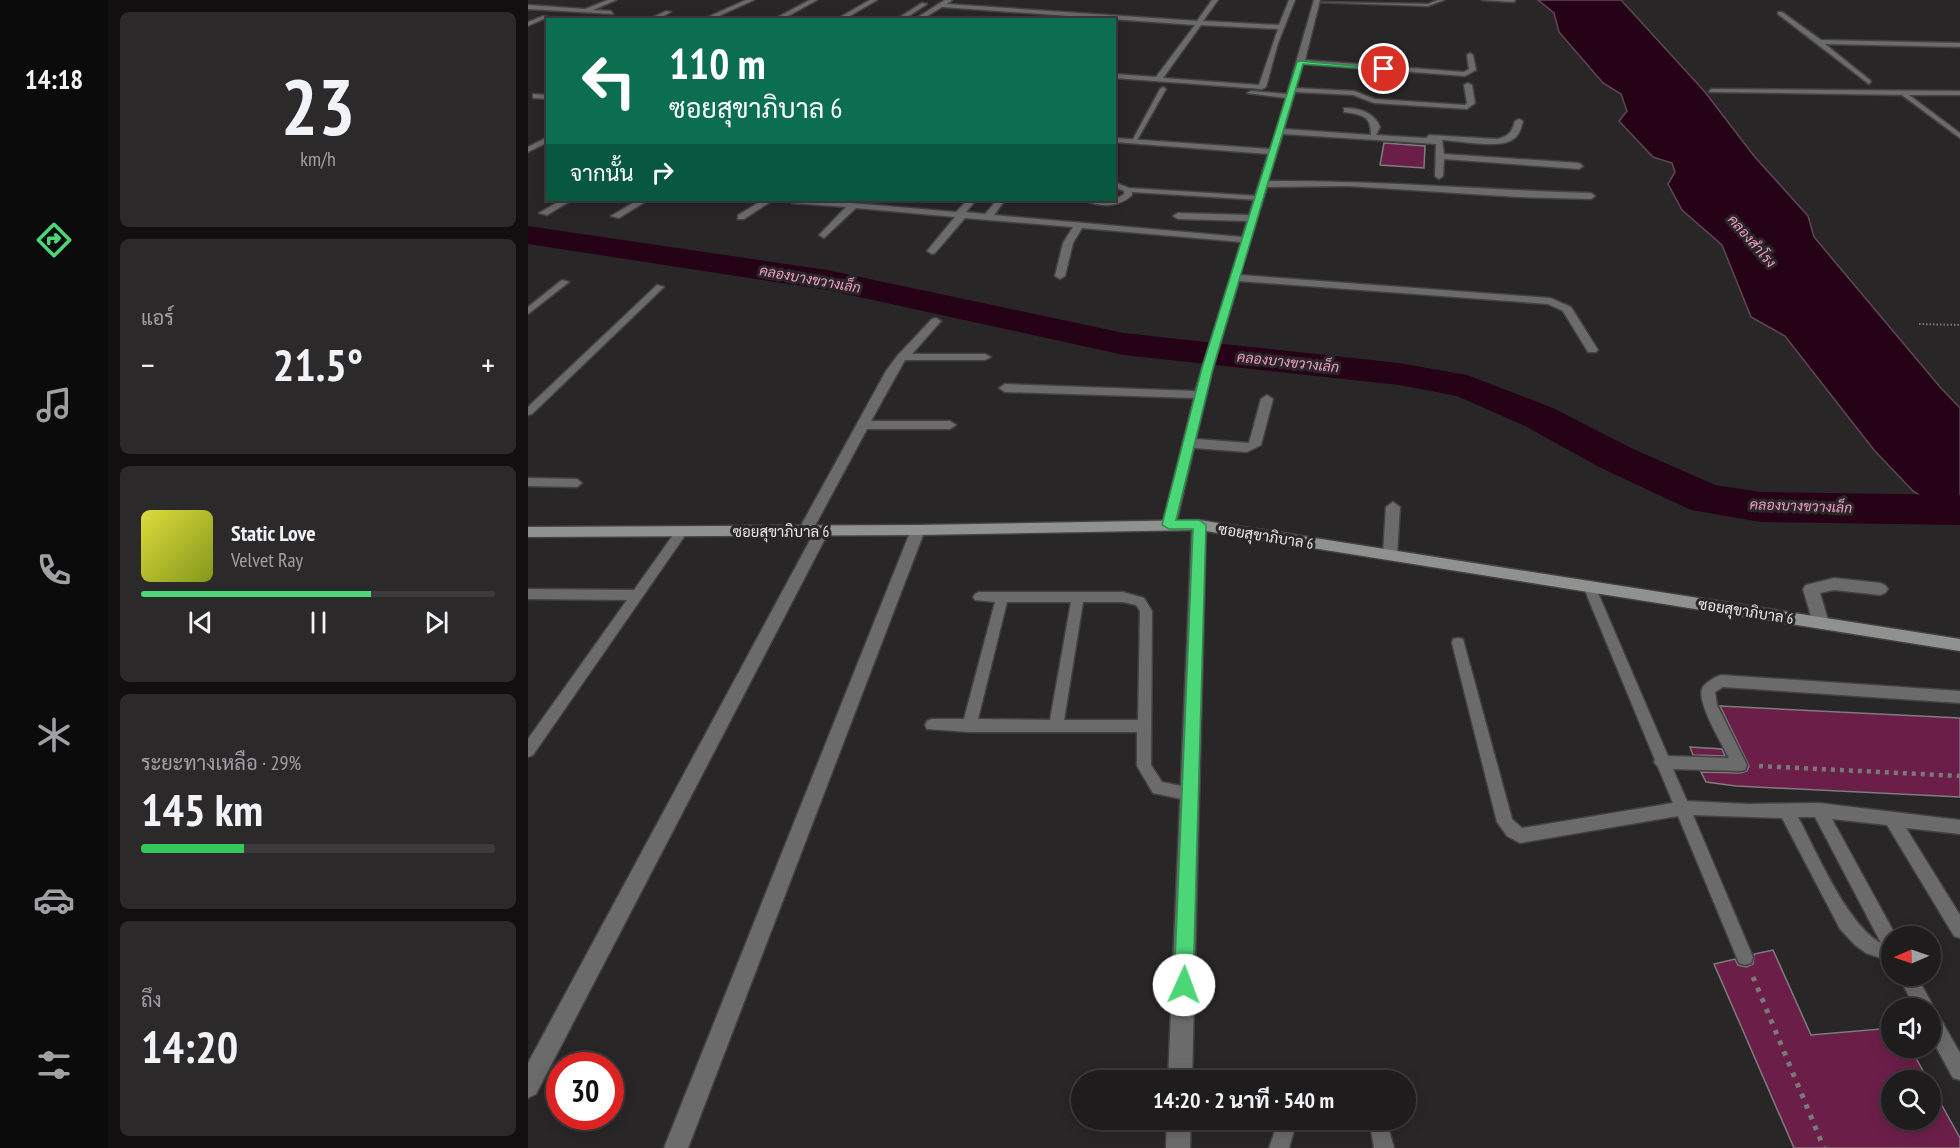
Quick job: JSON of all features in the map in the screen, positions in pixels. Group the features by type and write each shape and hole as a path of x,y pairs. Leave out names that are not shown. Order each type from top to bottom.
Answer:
{"street":[{"path":"528,6 540,0"},
{"path":"586,11 613,0"},
{"path":"709,18 751,0"},
{"path":"779,18 814,0"},
{"path":"842,18 874,0"},
{"path":"901,18 931,0"},
{"path":"919,18 949,0"},
{"path":"1158,79 1215,0"},
{"path":"1116,76 1262,87 1275,43 1292,0"},
{"path":"1169,525 1207,368 1248,240 1300,62 1306,26 1317,1"},
{"path":"942,5 1198,23 1292,26"},
{"path":"528,6 612,14 606,18"},
{"path":"654,18 668,12"},
{"path":"528,16 554,18"},
{"path":"528,24 545,17"},
{"path":"1300,62 1465,74 1473,70 1470,55"},
{"path":"1116,84 1291,93 1354,93 1374,101 1462,107 1470,105 1468,85"},
{"path":"536,96 546,97"},
{"path":"1347,110 1368,115 1373,119 1376,127 1374,133"},
{"path":"1279,129 1503,140 1516,132 1519,121"},
{"path":"1279,129 1439,141 1439,176"},
{"path":"1116,140 1272,152"},
{"path":"1440,156 1579,166"},
{"path":"1263,184 1348,183 1518,194 1591,196"},
{"path":"543,213 566,201"},
{"path":"616,216 642,201"},
{"path":"741,217 767,201"},
{"path":"817,201 1248,240"},
{"path":"895,208 902,201"},
{"path":"932,251 971,201"},
{"path":"988,216 1000,201"},
{"path":"824,235 854,205"},
{"path":"1178,216 1254,218"},
{"path":"1060,276 1068,243 1079,225"},
{"path":"1236,278 1550,301 1567,309 1592,350"},
{"path":"528,1086 814,531 862,425 902,357 936,321"},
{"path":"902,357 985,357"},
{"path":"1005,388 1201,395"},
{"path":"1189,443 1247,448 1255,445 1266,399"},
{"path":"862,425 950,425"},
{"path":"1390,555 1393,507"},
{"path":"1180,1070 1199,525"},
{"name":"ซอยสุขาภิบาล 6","path":"528,532 918,530 1199,525 1960,645"},
{"path":"676,1148 918,530"},
{"path":"1821,623 1811,590 1821,585 1880,589"},
{"path":"1178,1148 1179,1130"}],"lane":[{"path":"1317,1 1428,5 1442,0"},
{"path":"1484,0 1513,1"},
{"path":"1780,13 1869,82"},
{"path":"1820,42 1960,45"},
{"path":"1133,142 1163,88"},
{"path":"1711,91 1960,93"},
{"path":"1903,93 1960,136"},
{"path":"528,150 546,140"},
{"path":"1116,185 1128,190 1259,198"},
{"path":"1093,201 1116,202 1128,195 1128,190"},
{"path":"528,311 566,282"},
{"path":"528,412 660,287"},
{"path":"528,482 577,483"},
{"path":"528,751 682,531"},
{"path":"1589,586 1661,762 1684,808 1745,957"},
{"path":"528,594 638,595"},
{"path":"979,597 1124,597 1140,601 1146,611 1144,766 1150,779 1158,788 1191,794"},
{"path":"969,726 1002,597"},
{"path":"1056,726 1078,597"},
{"path":"1458,643 1505,822 1512,831 1520,836 1684,808 1748,811 1819,810 1960,827"},
{"path":"1661,762 1740,765 1710,705 1708,690 1721,681 1960,697"},
{"path":"932,725 1143,726"},
{"path":"1785,809 1846,923 1859,939 1881,952"},
{"path":"1819,810 1881,926"},
{"path":"1892,819 1960,930"},
{"path":"1941,1037 1960,1071"},
{"path":"1279,1148 1285,1130"},
{"path":"1380,1130 1384,1148"}],"path":[{"path":"1919,324 1960,325"},
{"path":"1740,765 1960,776"},
{"path":"1745,957 1824,1148"}],"water":[{"name":"คลองสำโรง","path":"1538,0 1621,0 1705,92 1754,156 1808,216 1814,237 1960,408 1960,522 1913,491 1874,450 1785,336 1751,317 1722,245 1682,210 1668,184 1675,172 1672,163 1653,157 1619,121 1627,111 1621,94 1603,83 1559,32 1554,13"}],"building":[{"path":"1384,143 1425,146 1424,168 1380,165"},
{"path":"1720,706 1960,718 1960,797 1736,786 1706,782 1701,772 1740,773 1747,771 1749,766"},
{"path":"1690,747 1722,749 1725,756 1693,755"},
{"path":"1773,950 1811,1035 1881,1029 1881,1058 1916,1058 1923,1070 1881,1070 1881,1130 1941,1130 1941,1104 1960,1138 1960,1148 1794,1148 1714,964 1735,959 1738,965 1746,967 1753,964 1754,954"}],"waterway":[{"name":"คลองบางขวางเล็ก","path":"528,235 827,280 1124,344 1399,374 1467,387 1539,417 1616,458 1707,499 1761,507 1960,510"}],"route":[{"path":"1184,985 1199,525 1169,525 1207,368 1248,240 1279,127 1300,62 1384,69"}]}
